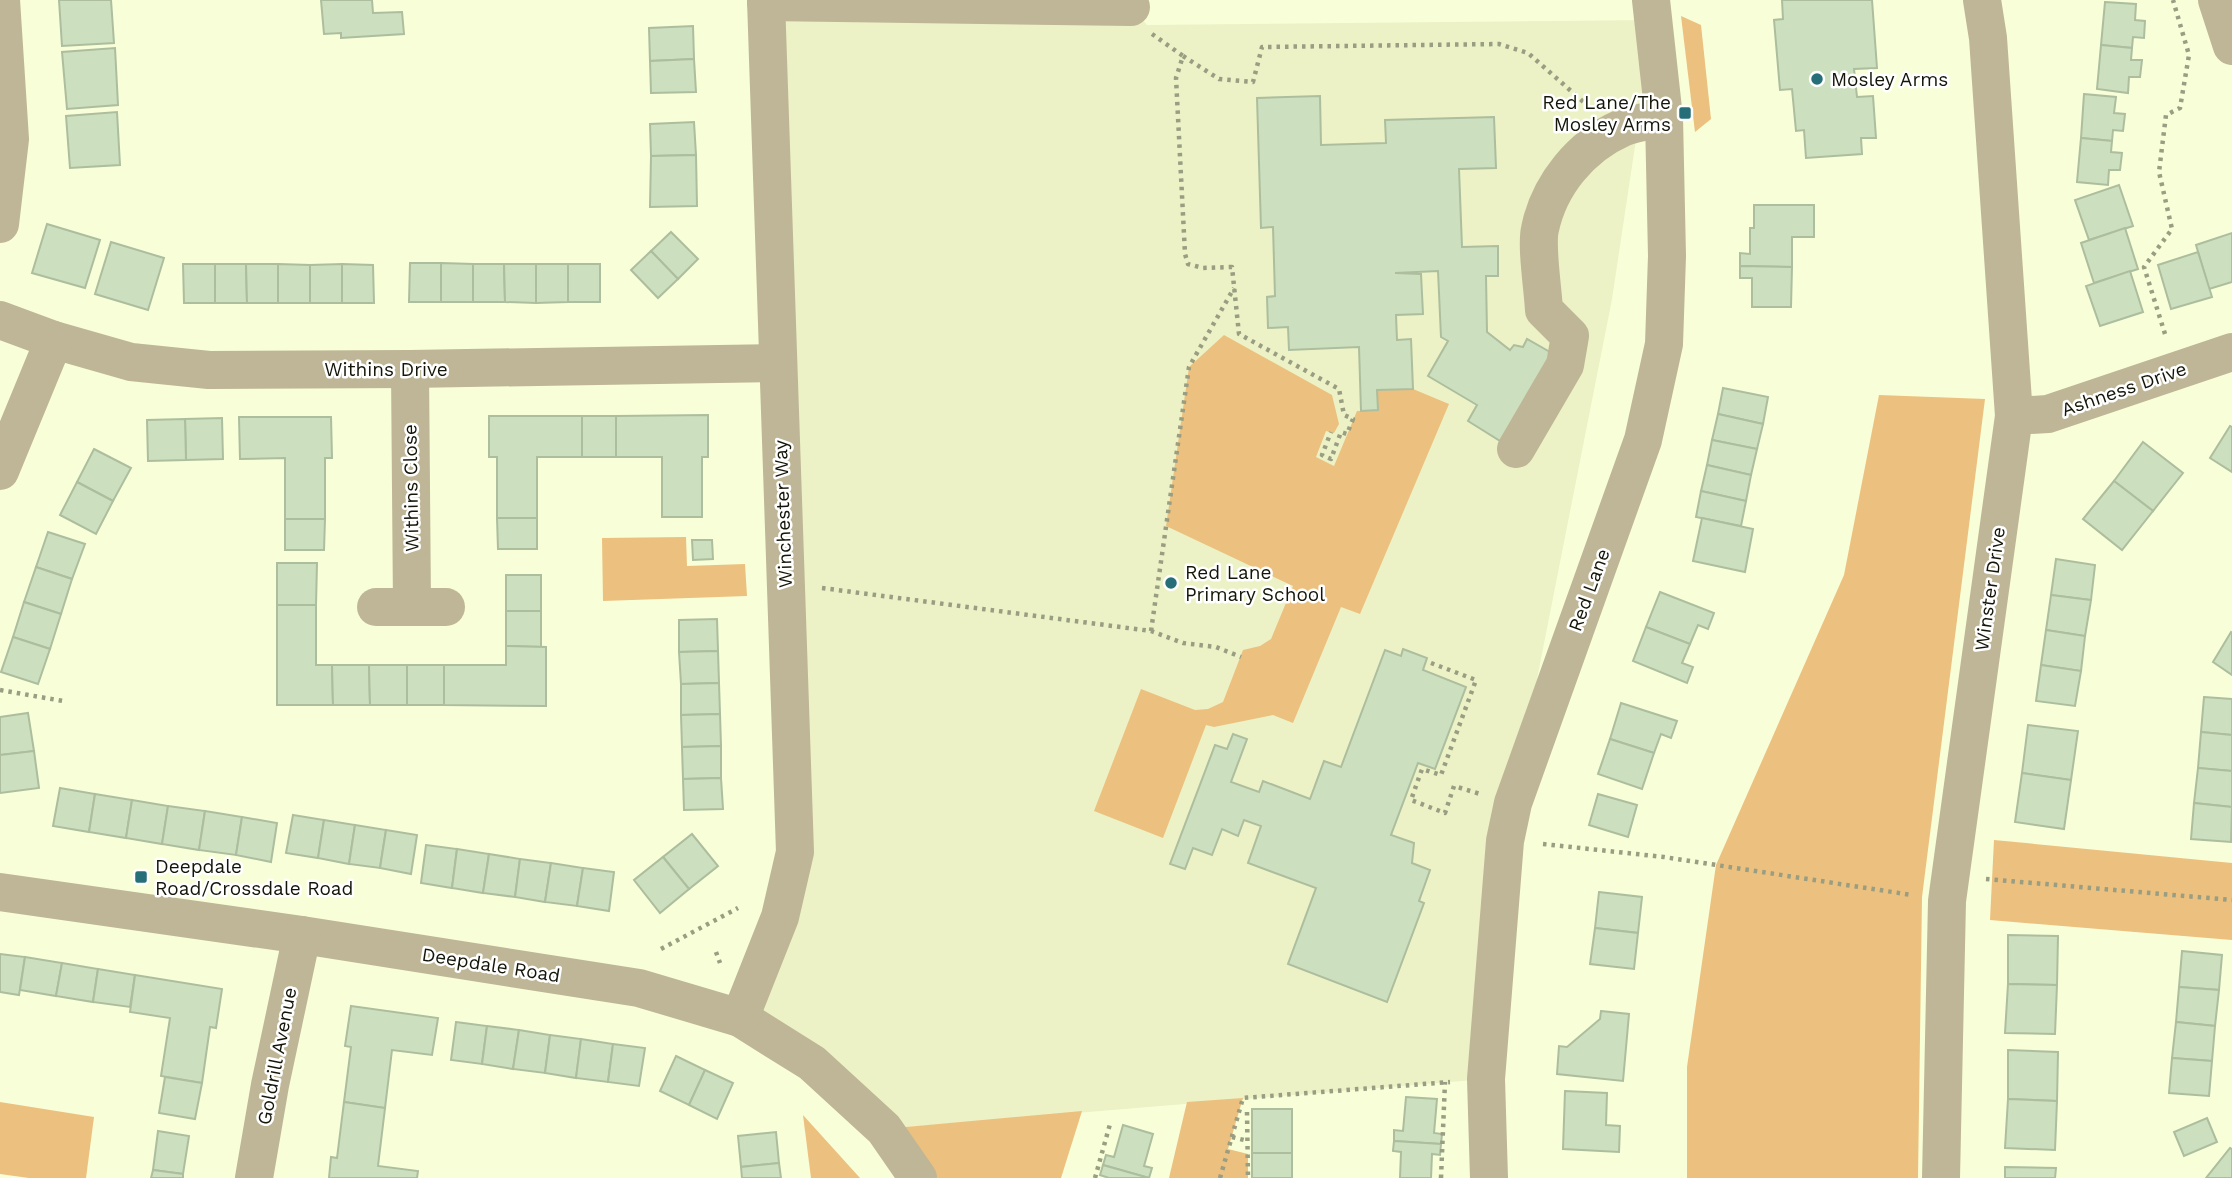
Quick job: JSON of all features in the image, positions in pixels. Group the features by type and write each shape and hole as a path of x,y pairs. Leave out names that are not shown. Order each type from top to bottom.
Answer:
{"street":[{"path":"0,224 10,139 1,0"},
{"name":"Red Lane","path":"1489,1178 1486,1079 1505,841 1513,803 1646,428 1664,344 1667,256 1664,118 1651,0"},
{"name":"Winster Drive","path":"1941,1178 1947,901 2014,416 1989,52 1982,0"},
{"path":"2217,0 2232,46"},
{"path":"766,1 1131,7"},
{"name":"Winchester Way","path":"740,1018 780,917 795,852 766,1"},
{"path":"1516,449 1565,365 1570,336 1544,310 1539,231 1552,194 1574,162 1598,140 1617,131 1664,118"},
{"name":"Withins Drive","path":"0,320 54,340 131,362 209,370 778,363"},
{"path":"0,471 54,340"},
{"name":"Ashness Drive","path":"2014,416 2048,414 2232,352"},
{"name":"Withins Close","path":"410,369 411,607"},
{"name":"Deepdale Road","path":"0,892 302,935 639,988 740,1018 812,1063 884,1129 918,1178"},
{"name":"Goldrill Avenue","path":"254,1178 270,1085 302,935"}],"path":[{"path":"2173,0 2189,55 2180,108 2166,115 2159,172 2172,229 2144,267 2177,371"},
{"path":"1131,7 1143,28 1219,79 1253,82 1262,47 1499,44 1528,53 1617,131"},
{"path":"1183,56 1176,78 1185,254 1188,264 1203,268 1233,267 1239,334 1339,389 1344,415 1353,419 1347,434 1341,432 1331,459 1322,455 1331,432"},
{"path":"1151,631 1189,367 1235,288"},
{"path":"821,588 1151,631 1183,643 1216,647 1241,657"},
{"path":"1432,663 1476,681 1441,775 1422,769 1411,800 1445,813 1454,786 1513,803"},
{"path":"0,690 63,701"},
{"path":"1505,841 1664,857 1947,901"},
{"path":"1985,879 2232,900"},
{"path":"661,949 738,908"},
{"path":"1220,1178 1243,1098 1445,1082 1441,1178"},
{"path":"1247,1112 1248,1178"},
{"path":"1095,1178 1111,1124"},
{"path":"1232,1137 1248,1141"}],"shaded area":[{"name":"Red Lane Primary School","path":"766,2 1131,7 1147,25 1654,20 1612,299 1505,841 1486,1079 884,1129 740,1018 780,917"},
{"path":"1681,16 1701,25 1711,119 1695,132"},
{"path":"1224,335 1332,395 1339,424 1334,433 1326,431 1316,457 1334,466 1357,411 1377,410 1377,390 1413,389 1449,404 1360,614 1341,607 1293,723 1273,715 1214,727 1206,725 1163,838 1094,811 1141,689 1195,710 1208,709 1223,702 1243,650 1260,646 1271,639 1293,586 1166,526 1189,367"},
{"path":"1879,395 1985,399 1922,897 1918,1178 1687,1178 1687,1067 1716,865 1844,575"},
{"path":"686,537 687,566 745,564 747,596 603,601 602,538"},
{"path":"1994,840 2232,863 2232,940 1990,920"},
{"path":"1243,1098 1228,1149 1248,1154 1248,1178 1169,1178 1187,1102"},
{"path":"0,1102 94,1117 86,1178 29,1178 0,1174"},
{"path":"1082,1111 1061,1178 918,1178 884,1129"},
{"path":"803,1115 860,1178 811,1178"}],"building":[{"path":"59,0 111,0 114,43 62,46"},
{"path":"321,0 372,0 373,13 402,12 404,34 341,38 341,33 324,34"},
{"name":"Mosley Arms","path":"1782,0 1872,0 1877,68 1854,69 1857,97 1873,96 1876,138 1861,138 1862,154 1806,158 1804,130 1796,131 1792,89 1780,90 1774,20 1783,19"},
{"path":"2105,2 2136,4 2135,20 2145,21 2144,38 2133,37 2132,48 2101,45"},
{"path":"693,26 694,59 650,61 649,28"},
{"path":"2101,45 2132,48 2131,60 2142,60 2140,77 2129,77 2128,93 2097,89"},
{"path":"115,48 118,105 67,109 62,52"},
{"path":"694,59 696,92 651,93 650,61"},
{"path":"2084,94 2116,97 2114,113 2125,114 2123,131 2113,130 2112,141 2081,138"},
{"path":"1320,96 1321,145 1386,143 1385,120 1494,117 1496,168 1459,169 1462,247 1498,246 1498,276 1486,276 1487,332 1510,350 1514,345 1523,347 1527,339 1557,356 1505,444 1468,421 1477,405 1428,376 1448,341 1441,337 1438,271 1395,273 1421,274 1423,314 1396,315 1397,340 1411,339 1413,389 1377,390 1378,410 1361,411 1359,347 1289,350 1288,327 1268,328 1267,297 1275,296 1273,227 1261,228 1257,98"},
{"path":"117,112 120,165 70,168 66,116"},
{"path":"694,122 696,155 651,156 650,124"},
{"path":"2081,138 2112,141 2111,152 2122,153 2120,170 2109,170 2108,185 2077,182"},
{"path":"696,155 697,206 650,207 651,156"},
{"path":"2119,185 2133,226 2089,240 2075,200"},
{"path":"1754,205 1814,205 1814,237 1792,237 1792,267 1740,266 1740,253 1750,254 1750,228 1754,228"},
{"path":"47,224 100,240 85,288 32,273"},
{"path":"2125,228 2138,269 2094,283 2081,243"},
{"path":"671,232 698,259 678,279 651,251"},
{"path":"2232,233 2232,282 2209,289 2196,245"},
{"path":"111,242 164,258 148,310 95,294"},
{"path":"651,251 678,279 658,298 631,270"},
{"path":"2198,252 2212,297 2171,309 2158,265"},
{"path":"410,263 441,263 441,302 409,302"},
{"path":"441,263 473,264 473,302 441,302"},
{"path":"183,264 215,264 215,303 184,303"},
{"path":"215,264 246,264 247,303 215,303"},
{"path":"246,264 278,264 278,303 247,303"},
{"path":"278,264 310,265 310,303 278,303"},
{"path":"342,264 373,265 374,303 342,303"},
{"path":"342,264 342,303 310,303 310,265"},
{"path":"473,264 504,264 505,302 473,302"},
{"path":"504,264 536,264 536,303 505,302"},
{"path":"536,264 568,264 568,302 536,303"},
{"path":"568,264 600,264 600,302 568,302"},
{"path":"1740,266 1792,267 1791,307 1752,307 1752,278 1740,278"},
{"path":"2130,271 2143,312 2100,326 2086,286"},
{"path":"1723,388 1768,397 1763,424 1718,414"},
{"path":"1718,414 1763,424 1757,449 1712,440"},
{"path":"708,415 708,457 702,457 702,517 662,517 662,457 616,457 616,416"},
{"path":"489,416 582,416 582,457 537,457 537,518 497,518 497,457 489,457"},
{"path":"582,416 616,416 616,457 582,457"},
{"path":"239,417 331,417 332,458 325,458 325,519 285,519 285,458 240,459"},
{"path":"222,418 223,459 186,460 185,419"},
{"path":"185,419 186,460 148,461 147,420"},
{"path":"2230,426 2232,427 2232,472 2210,458"},
{"path":"1712,440 1757,449 1751,475 1707,465"},
{"path":"2143,442 2183,473 2153,511 2114,481"},
{"path":"94,449 131,468 113,501 77,482"},
{"path":"1707,465 1751,475 1746,501 1701,491"},
{"path":"2114,481 2153,511 2122,550 2083,519"},
{"path":"77,482 113,501 96,534 60,515"},
{"path":"1701,491 1746,501 1741,526 1696,517"},
{"path":"497,518 537,518 537,549 498,549"},
{"path":"1702,518 1753,529 1745,572 1693,561"},
{"path":"285,519 325,519 324,550 285,550"},
{"path":"48,532 85,544 72,579 36,567"},
{"path":"692,540 712,540 713,559 693,560"},
{"path":"2056,559 2095,565 2091,600 2051,595"},
{"path":"277,563 317,563 316,605 277,605"},
{"path":"36,567 72,579 61,614 24,602"},
{"path":"506,575 541,575 541,611 506,611"},
{"path":"1660,592 1714,613 1708,629 1698,625 1690,644 1646,627"},
{"path":"2051,595 2091,600 2085,636 2046,630"},
{"path":"24,602 61,614 50,649 13,637"},
{"path":"277,605 316,605 316,665 332,665 333,705 277,705"},
{"path":"506,611 541,611 541,647 506,646"},
{"path":"717,619 718,651 679,652 679,620"},
{"path":"1646,627 1690,644 1682,663 1693,667 1687,683 1633,661"},
{"path":"2046,630 2085,636 2081,671 2041,665"},
{"path":"2232,633 2232,675 2213,662"},
{"path":"13,637 50,649 38,684 1,672"},
{"path":"506,646 546,647 546,706 444,705 444,665 506,665"},
{"path":"1403,649 1427,658 1423,670 1466,687 1435,769 1418,763 1391,835 1414,843 1412,863 1430,870 1419,901 1424,903 1387,1002 1288,964 1316,888 1248,863 1261,826 1244,820 1238,836 1222,829 1212,855 1193,848 1185,869 1170,864 1215,745 1227,749 1233,734 1247,739 1231,782 1259,792 1263,781 1310,799 1324,761 1341,767 1385,650 1401,656"},
{"path":"718,651 719,683 681,684 679,652"},
{"path":"332,665 369,665 370,705 333,705"},
{"path":"369,665 407,665 407,705 370,705"},
{"path":"407,665 444,665 444,705 407,705"},
{"path":"2041,665 2081,671 2075,706 2036,701"},
{"path":"719,683 720,714 681,715 681,684"},
{"path":"2204,697 2232,699 2232,735 2201,732"},
{"path":"1621,703 1677,721 1671,738 1661,734 1654,753 1610,739"},
{"path":"28,713 34,751 0,755 0,717"},
{"path":"720,714 721,746 682,747 681,715"},
{"path":"2028,725 2078,731 2071,780 2022,773"},
{"path":"2201,732 2232,735 2232,771 2198,768"},
{"path":"1610,739 1654,753 1642,789 1598,774"},
{"path":"721,746 721,778 683,779 682,747"},
{"path":"34,751 39,788 0,793 0,755"},
{"path":"2198,768 2232,771 2232,807 2194,803"},
{"path":"2022,773 2071,780 2064,829 2015,822"},
{"path":"721,778 723,809 684,810 683,779"},
{"path":"60,788 95,794 89,832 53,826"},
{"path":"95,794 132,800 126,838 89,832"},
{"path":"1598,794 1637,805 1628,837 1589,825"},
{"path":"132,800 168,806 162,844 126,838"},
{"path":"2194,803 2232,807 2231,842 2191,839"},
{"path":"168,806 205,811 199,850 162,844"},
{"path":"205,811 242,817 236,855 199,850"},
{"path":"293,815 324,820 318,858 286,853"},
{"path":"242,817 277,823 271,862 236,855"},
{"path":"324,820 355,825 349,864 318,858"},
{"path":"355,825 386,830 380,868 349,864"},
{"path":"386,830 417,835 411,874 380,868"},
{"path":"692,834 718,866 689,889 663,857"},
{"path":"426,845 457,849 452,888 421,883"},
{"path":"457,849 489,854 483,893 452,888"},
{"path":"489,854 520,859 515,897 483,893"},
{"path":"663,857 689,889 660,913 634,880"},
{"path":"520,859 551,863 545,902 515,897"},
{"path":"551,863 583,868 577,906 545,902"},
{"path":"583,868 614,872 609,911 577,906"},
{"path":"1599,892 1642,897 1638,933 1595,928"},
{"path":"1595,928 1638,933 1634,969 1590,964"},
{"path":"2008,935 2058,936 2057,985 2008,984"},
{"path":"2182,951 2222,955 2219,990 2179,987"},
{"path":"0,954 25,957 19,995 0,992"},
{"path":"25,957 62,963 56,996 20,990"},
{"path":"62,963 98,969 93,1002 56,996"},
{"path":"98,969 135,975 130,1007 93,1002"},
{"path":"135,975 222,989 216,1028 210,1027 202,1083 161,1076 170,1018 130,1012"},
{"path":"2008,984 2057,985 2055,1034 2005,1033"},
{"path":"2179,987 2219,990 2215,1026 2176,1022"},
{"path":"351,1006 438,1018 432,1055 392,1050 385,1108 344,1102 351,1047 345,1046"},
{"path":"1601,1011 1629,1014 1623,1081 1557,1074 1559,1046 1567,1047 1600,1019"},
{"path":"456,1022 487,1026 482,1064 451,1060"},
{"path":"2176,1022 2215,1026 2212,1061 2172,1058"},
{"path":"487,1026 519,1030 513,1069 482,1064"},
{"path":"519,1030 550,1035 545,1073 513,1069"},
{"path":"550,1035 581,1039 576,1078 545,1073"},
{"path":"581,1039 613,1044 608,1082 576,1078"},
{"path":"613,1044 645,1048 639,1086 608,1082"},
{"path":"2008,1050 2058,1052 2057,1101 2008,1099"},
{"path":"676,1056 705,1070 689,1105 660,1091"},
{"path":"2172,1058 2212,1061 2209,1096 2169,1093"},
{"path":"705,1070 733,1083 717,1119 689,1105"},
{"path":"165,1077 202,1083 195,1119 159,1113"},
{"path":"1565,1091 1607,1093 1606,1125 1620,1126 1619,1152 1563,1149"},
{"path":"1406,1097 1437,1099 1434,1133 1442,1134 1441,1144 1394,1141 1394,1130 1403,1131"},
{"path":"2008,1099 2057,1101 2055,1150 2005,1148"},
{"path":"344,1102 385,1108 378,1166 418,1171 417,1178 329,1178 331,1157 337,1158"},
{"path":"1252,1109 1292,1109 1292,1153 1252,1153"},
{"path":"2207,1118 2217,1142 2184,1156 2174,1132"},
{"path":"1123,1125 1153,1134 1144,1166 1152,1168 1149,1178 1103,1165 1106,1155 1114,1157"},
{"path":"158,1131 189,1136 183,1174 153,1170"},
{"path":"776,1132 779,1163 741,1167 738,1136"},
{"path":"1394,1141 1441,1144 1440,1155 1432,1154 1431,1178 1400,1178 1401,1152 1393,1151"},
{"path":"2230,1148 2232,1178 2206,1178"},
{"path":"1252,1153 1292,1153 1292,1178 1252,1178"},
{"path":"779,1163 781,1178 742,1178 741,1167"},
{"path":"1103,1165 1149,1178 1109,1178 1100,1175"},
{"path":"2005,1167 2056,1168 2055,1178 2005,1178"},
{"path":"153,1170 183,1174 183,1178 151,1178"}],"place":[{"name":"Mosley Arms","path":"1817,79"},
{"name":"Red Lane/The Mosley Arms","path":"1685,113"},
{"name":"Red Lane Primary School","path":"1171,583"},
{"name":"Deepdale Road/Crossdale Road","path":"141,877"}]}
